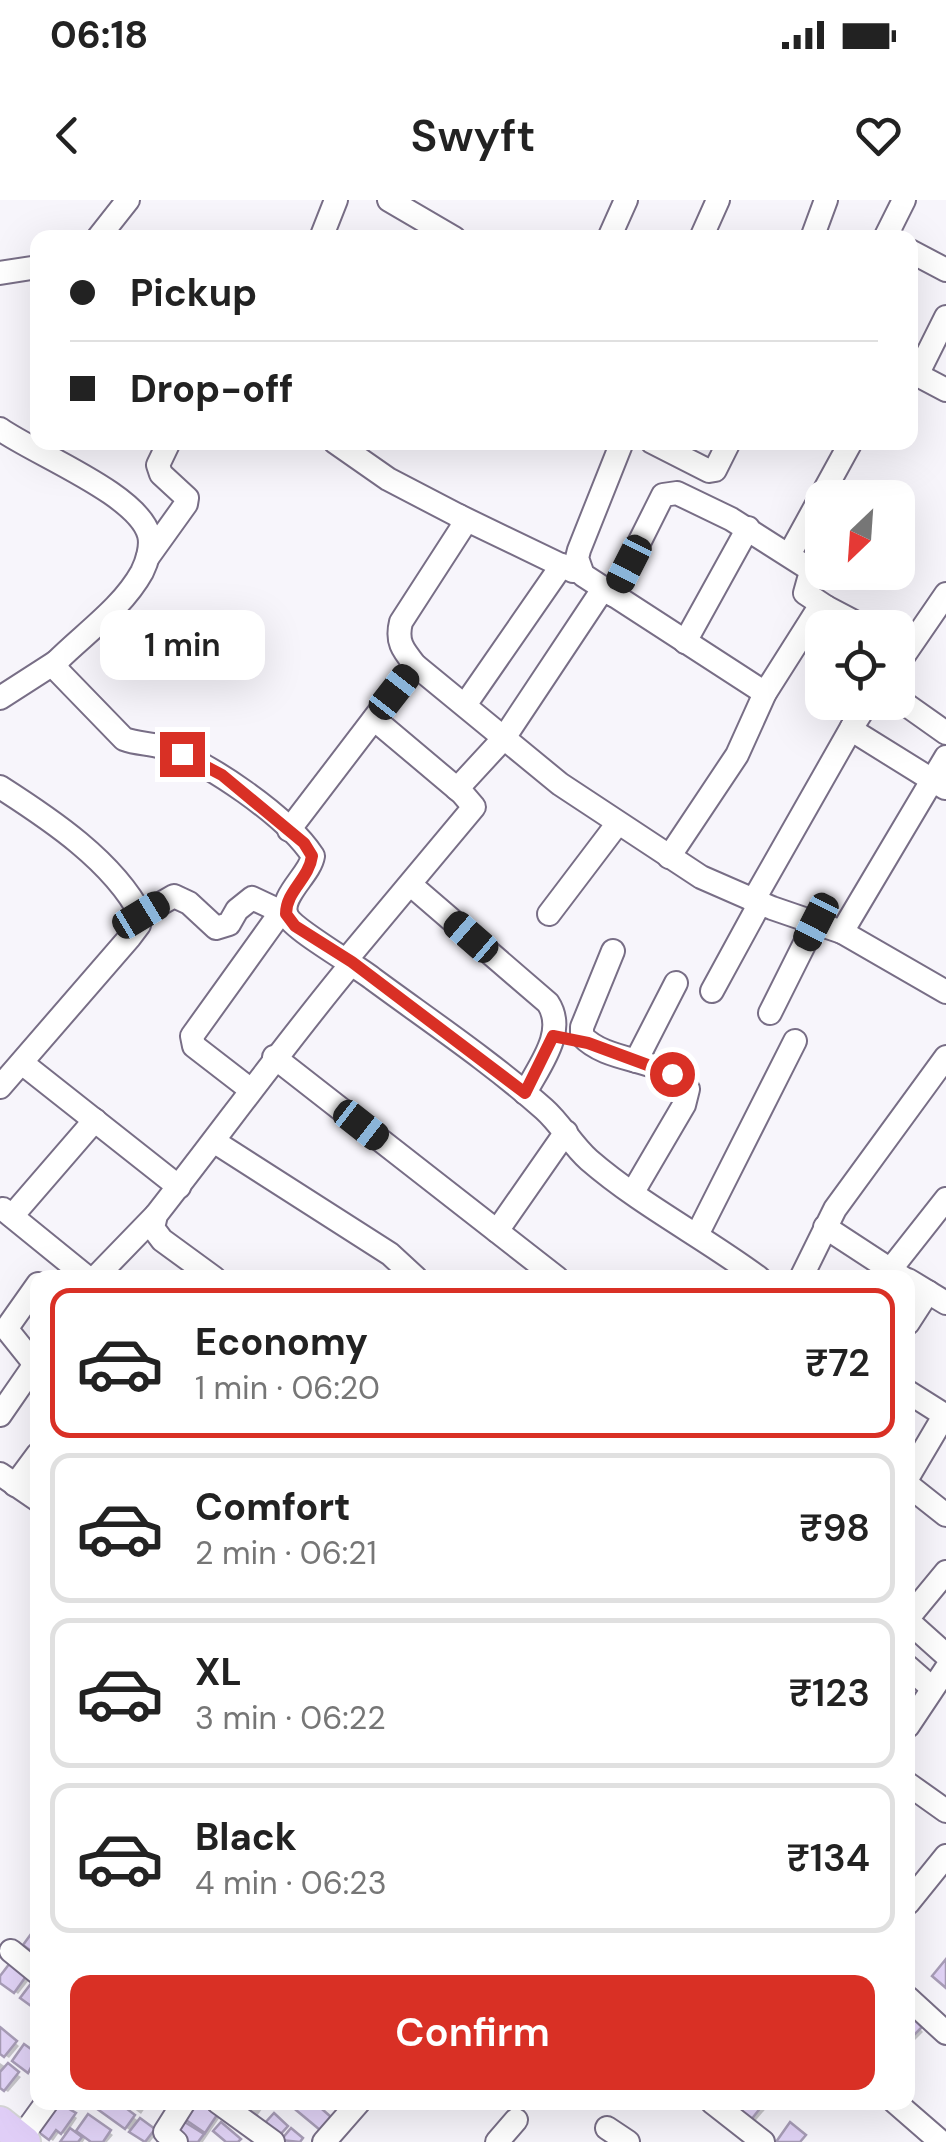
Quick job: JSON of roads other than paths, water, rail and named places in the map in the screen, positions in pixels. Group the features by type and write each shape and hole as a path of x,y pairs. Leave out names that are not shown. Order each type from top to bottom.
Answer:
{"street":[{"path":"104,230 128,200"},
{"path":"324,230 336,200"},
{"path":"613,230 626,200"},
{"path":"705,230 718,200"},
{"path":"815,230 826,200"},
{"path":"889,230 904,200"},
{"path":"400,203 442,230"},
{"path":"918,254 944,264"},
{"path":"0,273 30,268"},
{"path":"918,366 946,317"},
{"path":"918,375 946,390"},
{"path":"0,429 30,446"},
{"path":"36,450 112,494 139,516 150,536 148,557"},
{"path":"0,698 56,662 117,604 141,574 148,557 186,504 187,498 158,465 166,450"},
{"path":"466,705 572,570 619,450"},
{"path":"668,450 709,471 719,465 726,450"},
{"path":"789,556 846,450"},
{"path":"367,452 459,516 572,570 765,694"},
{"path":"457,789 504,738 608,592 668,492 748,528 789,556 810,571 806,596 833,610"},
{"path":"459,516 463,526 458,536 401,622 401,648 416,665 560,784 701,877 756,902 842,932 946,992"},
{"path":"685,642 748,528"},
{"path":"915,634 946,594"},
{"path":"669,857 737,755 765,694 816,611 826,606"},
{"path":"56,662 59,672 124,740 158,745 205,764 289,830 312,856 311,867 286,902 284,913 192,1036 194,1046 251,1090"},
{"path":"289,830 416,665"},
{"path":"915,711 946,732"},
{"path":"100,1270 156,1215 349,961 472,814 474,807 457,789 374,720"},
{"path":"712,991 856,720"},
{"path":"852,726 862,738 940,785"},
{"path":"842,932 940,785 946,757"},
{"path":"0,787 77,841 133,901 141,915 130,936 0,1087"},
{"path":"549,914 618,823"},
{"path":"411,885 548,1003 556,1023 553,1036 525,1093"},
{"path":"141,915 174,896 189,902 216,928 228,924 252,898 284,913 295,926 349,961 525,1093 566,1132 586,1158 748,1270"},
{"path":"770,1013 816,922"},
{"path":"588,1043 582,1036 582,1027 614,951"},
{"path":"636,1061 676,983"},
{"path":"553,1036 588,1043 672,1074 688,1088 684,1105 632,1192"},
{"path":"696,1235 794,1041"},
{"path":"274,1057 546,1270"},
{"path":"805,1270 835,1209 946,1057"},
{"path":"22,1063 178,1187"},
{"path":"82,1270 6,1211 95,1120"},
{"path":"497,1231 566,1132"},
{"path":"215,1142 390,1254 407,1270"},
{"path":"915,1284 946,1199"},
{"path":"156,1215 154,1228 162,1240 203,1270"},
{"path":"826,1227 893,1270"},
{"path":"48,1270 61,1253"},
{"path":"30,1295 9,1325 9,1332 30,1358"},
{"path":"0,1415 30,1384"},
{"path":"915,1397 945,1416 915,1469"},
{"path":"30,1461 8,1479 30,1494"},
{"path":"915,1487 946,1516"},
{"path":"915,1610 946,1572"},
{"path":"915,1626 946,1655"},
{"path":"915,1669 939,1678 915,1715"},
{"path":"915,1789 946,1811"},
{"path":"915,1894 946,1856"},
{"path":"10,1952 30,1967"},
{"path":"915,2004 946,2033"},
{"path":"15,2134 40,2110"},
{"path":"176,2142 165,2132 179,2110"},
{"path":"229,2110 273,2142"},
{"path":"324,2142 352,2110"},
{"path":"722,2110 762,2142"},
{"path":"904,2110 941,2142"},
{"path":"497,2142 516,2120"},
{"path":"607,2128 628,2142"}]}
